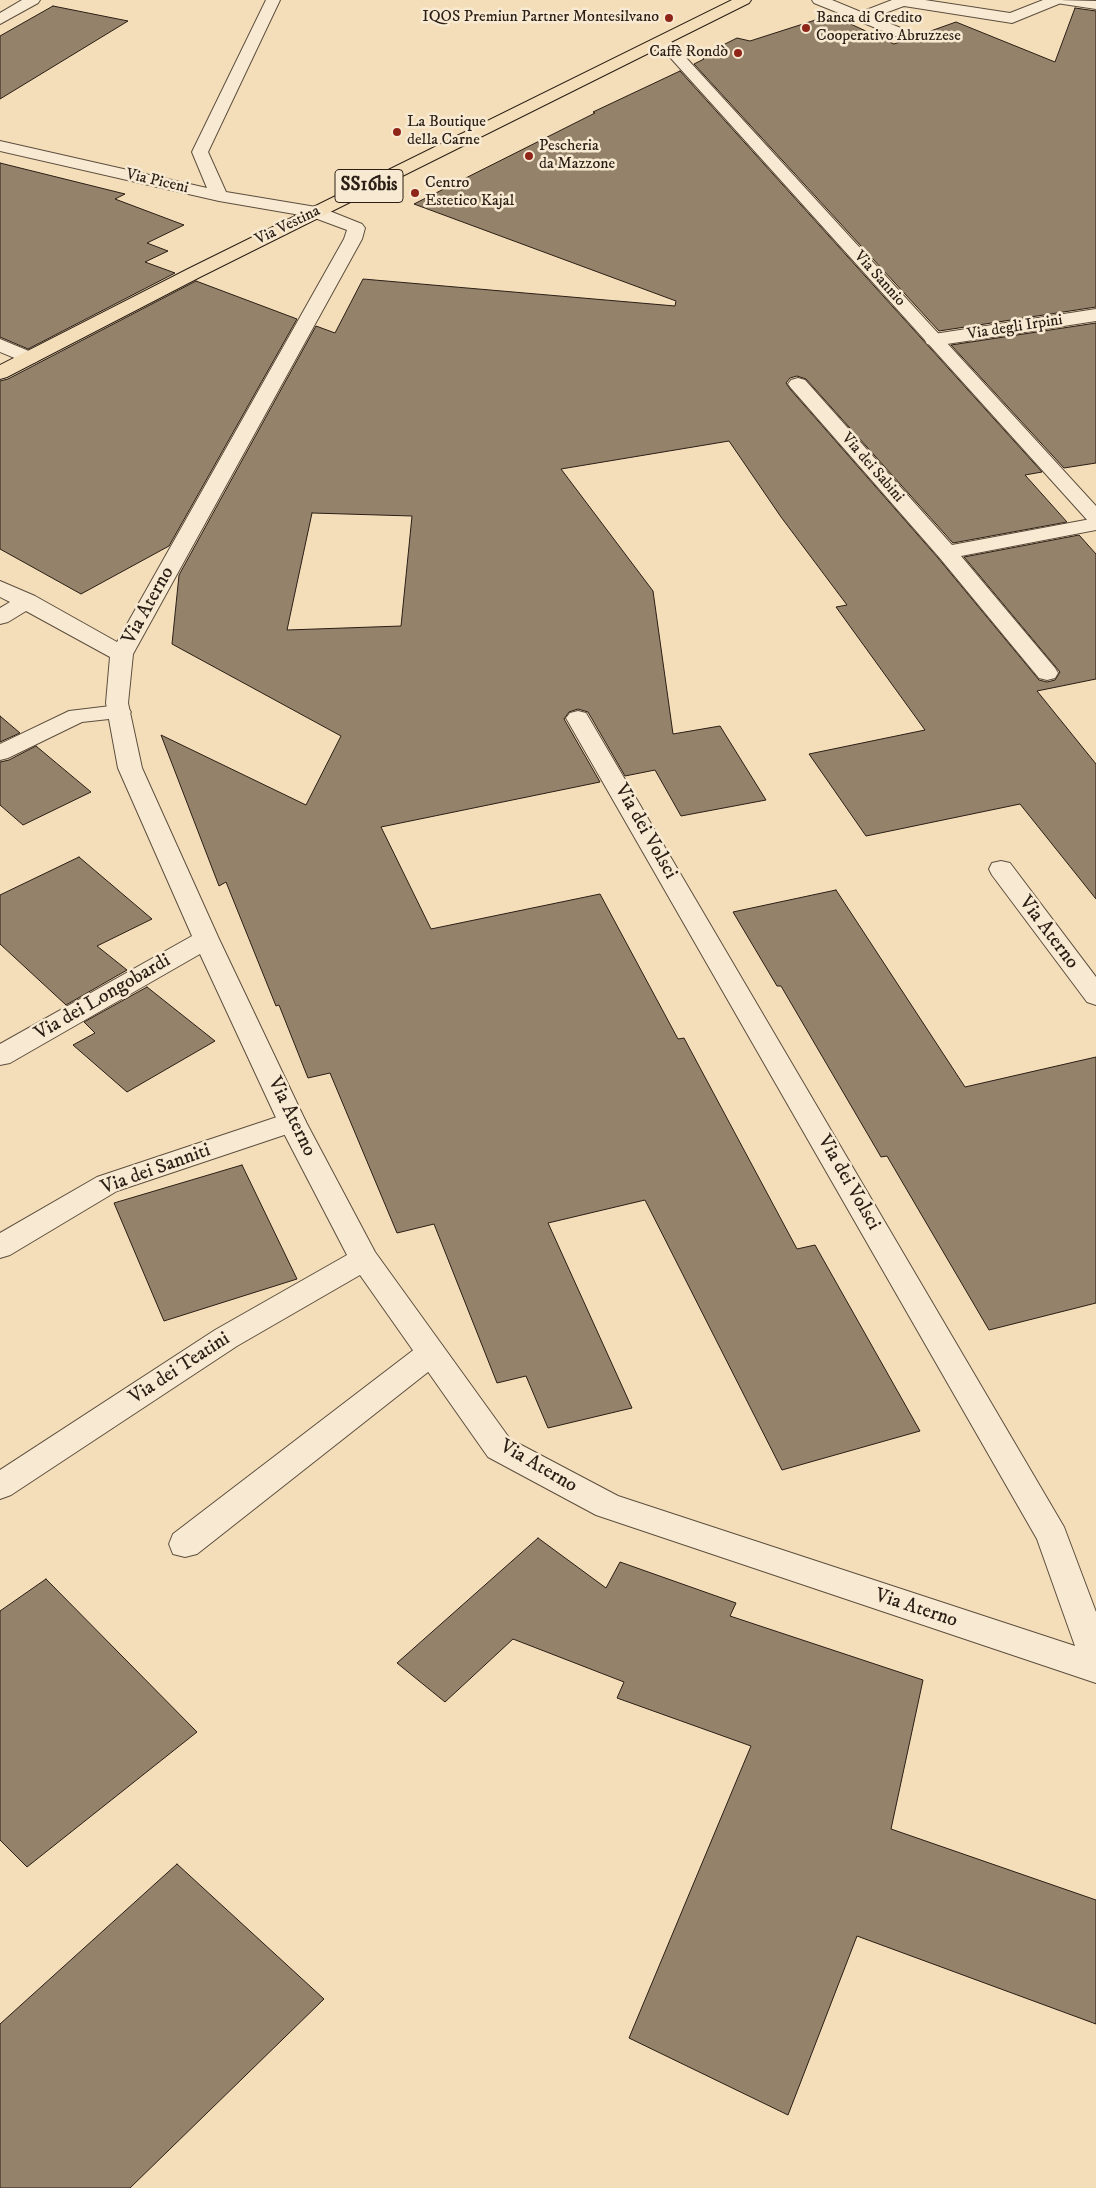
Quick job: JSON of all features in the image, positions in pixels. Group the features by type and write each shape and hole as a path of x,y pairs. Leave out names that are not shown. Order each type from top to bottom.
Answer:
{"main road":[{"name":"Via Vestina","path":"0,373 316,212 741,0"}],"street":[{"path":"0,19 33,0"},
{"path":"219,196 200,152 273,0"},
{"path":"819,0 903,34"},
{"path":"860,17 903,1 1012,18 1056,0"},
{"path":"1063,0 1096,5"},
{"name":"Via Sannio","path":"663,40 1096,518"},
{"name":"Via Piceni","path":"0,146 219,196 316,212"},
{"name":"Via Aterno","path":"316,212 356,228 354,239 122,654 118,703 130,768 206,939 292,1122 364,1259 499,1448 607,1506 1096,1668"},
{"name":"Via degli Irpini","path":"934,340 1096,315"},
{"path":"0,345 29,358"},
{"name":"Via dei Sabini","path":"798,384 947,552 1048,673"},
{"path":"947,552 1096,524"},
{"path":"0,588 122,654"},
{"path":"0,617 27,601"},
{"path":"0,753 77,716 119,712"},
{"name":"Via dei Volsci","path":"578,718 1052,1536 1096,1658"},
{"name":"Via Aterno","path":"1001,870 1096,996"},
{"name":"Via dei Longobardi","path":"0,1056 206,939"},
{"name":"Via dei Sanniti","path":"0,1247 107,1184 292,1122"},
{"name":"Via dei Teatini","path":"0,1486 226,1338 364,1259"},
{"path":"185,1544 431,1353"}],"building":[{"path":"53,6 128,21 0,99 0,36"},
{"path":"1075,8 1096,11 1096,307 939,331 694,64 704,59 701,56 737,38 750,41 831,15 894,44 956,22 1055,62"},
{"path":"680,71 1042,472 1025,475 1067,522 953,543 806,379 797,376 790,378 786,383 938,558 1039,680 1047,682 1055,680 1060,672 964,557 1079,535 1096,554 1096,679 1037,691 1096,764 1096,899 1020,804 866,836 809,754 925,730 836,607 847,605 781,517 729,441 561,469 653,591 673,734 720,726 766,800 681,816 655,770 625,776 588,712 578,709 569,712 564,719 600,782 381,827 431,929 600,894 678,1039 684,1038 797,1249 815,1245 920,1431 782,1470 645,1200 548,1223 632,1408 548,1428 526,1376 497,1383 434,1224 397,1233 330,1073 308,1078 279,1005 276,1006 226,882 219,886 161,735 306,805 341,736 172,644 179,575 316,326 335,333 363,279 675,306 676,301 414,204 595,113 593,112","holes":["312,513 412,516 401,626 287,630"]},
{"path":"0,163 125,194 115,199 184,225 147,243 168,251 145,262 175,273 28,349 0,337"},
{"path":"196,281 297,319 169,546 81,594 0,549 0,381 8,379"},
{"path":"1096,323 1096,463 1064,468 951,345"},
{"path":"0,716 20,733 0,742"},
{"path":"36,746 91,792 23,825 0,805 0,762 9,760"},
{"path":"79,857 152,919 97,946 127,970 66,1005 0,944 0,895"},
{"path":"836,890 965,1087 1096,1057 1096,1303 989,1330 887,1156 881,1157 781,986 777,986 733,912"},
{"path":"147,987 215,1041 127,1092 73,1045 95,1033 84,1022"},
{"path":"242,1165 297,1279 164,1321 114,1203"},
{"path":"538,1538 606,1588 620,1562 736,1603 730,1616 923,1680 891,1829 1096,1900 1096,2024 857,1936 788,2115 629,2038 751,1746 617,1698 624,1682 513,1639 445,1702 397,1663"},
{"path":"46,1579 197,1732 27,1867 0,1840 0,1611"},
{"path":"177,1864 324,1999 130,2188 0,2188 0,2024"}],"place":[{"name":"IQOS Premiun Partner Montesilvano","path":"669,18"},
{"name":"Banca di Credito Cooperativo Abruzzese","path":"806,28"},
{"name":"Caffè Rondò","path":"738,53"},
{"name":"La Boutique della Carne","path":"397,132"},
{"name":"Pescheria da Mazzone","path":"529,156"},
{"name":"Centro Estetico Kajal","path":"415,193"}]}
